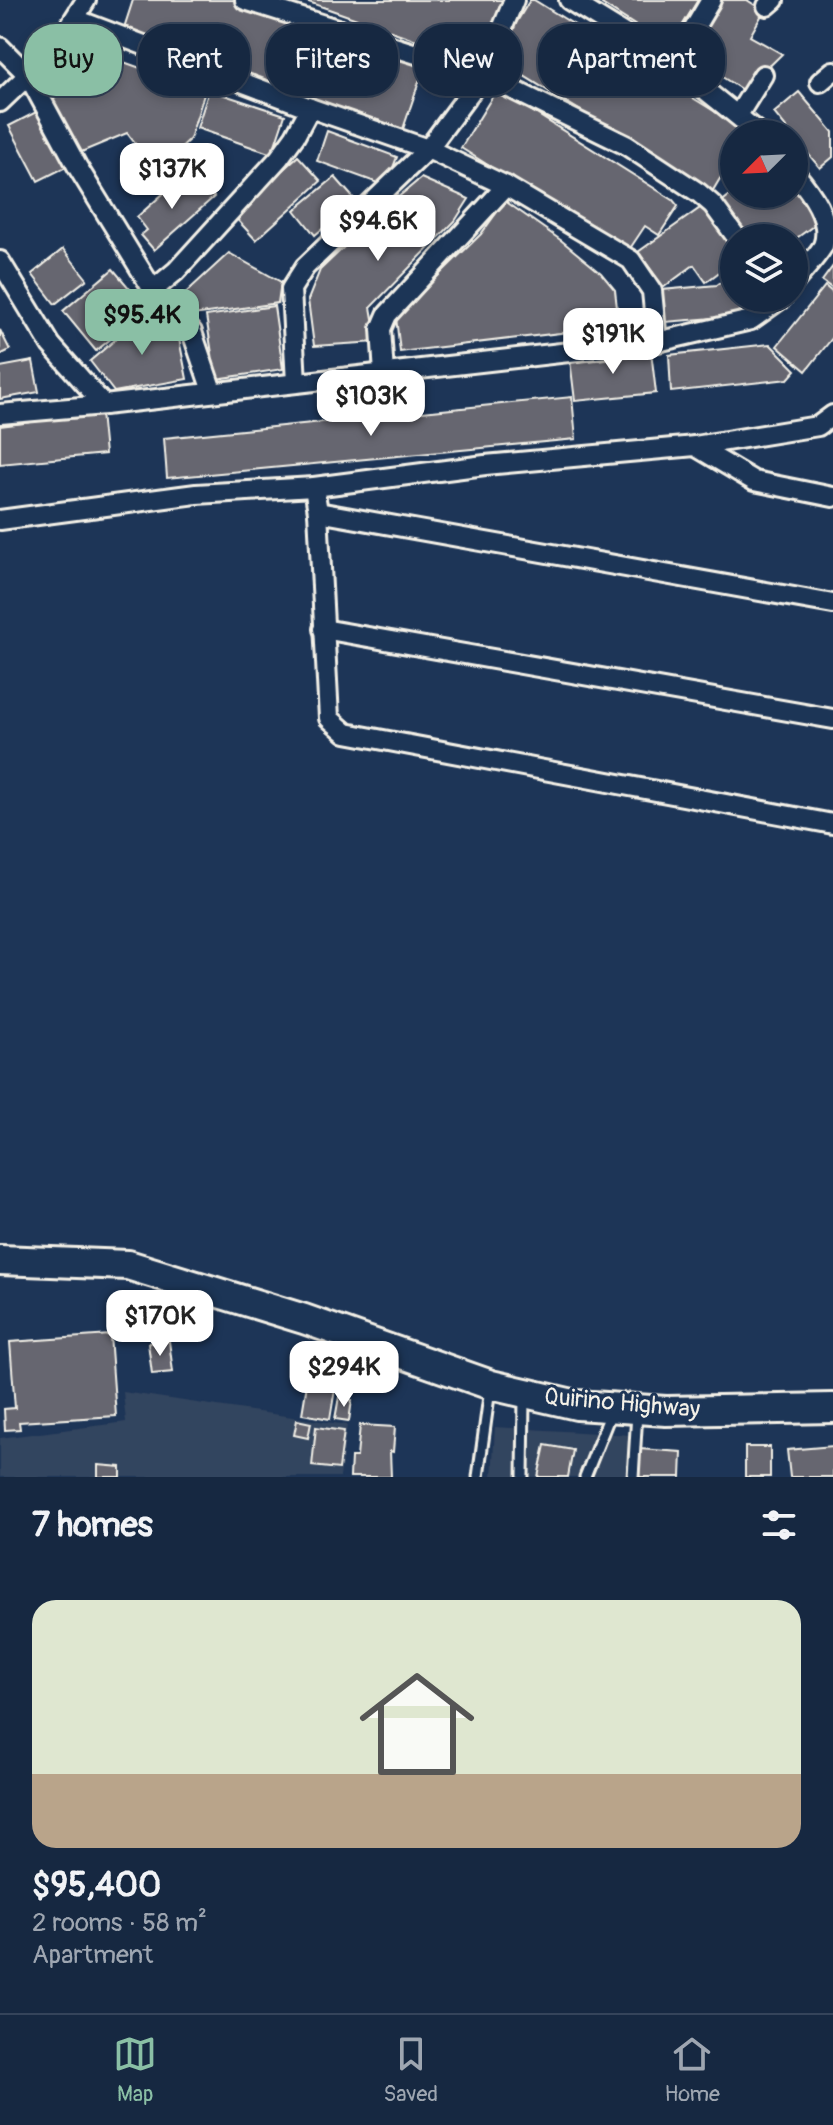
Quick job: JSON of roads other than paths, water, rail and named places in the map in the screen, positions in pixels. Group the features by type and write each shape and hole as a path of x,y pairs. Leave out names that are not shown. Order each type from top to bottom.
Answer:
{"main road":[{"name":"Quirino Highway","path":"0,1260 128,1265 304,1319 491,1385 577,1405 730,1411 833,1408"}],"street":[{"path":"71,24 86,0"},
{"path":"245,0 414,53"},
{"path":"504,24 514,0"},
{"path":"569,0 590,5 617,24"},
{"path":"697,24 711,0"},
{"path":"75,19 428,149 506,186 631,260 652,291 657,342"},
{"path":"0,47 24,71"},
{"path":"738,115 763,75"},
{"path":"0,102 24,79"},
{"path":"522,94 626,145 699,193 713,205 727,224"},
{"path":"39,96 77,166 153,290 192,332 212,391"},
{"path":"296,383 291,289 305,267 428,149 467,96"},
{"path":"714,96 744,120"},
{"path":"153,290 176,271 279,158 310,108"},
{"path":"384,374 381,329 387,315 506,186"},
{"path":"808,187 828,225 824,244 808,264"},
{"path":"0,261 51,345 104,405"},
{"path":"0,414 657,342 751,320 762,312"},
{"path":"0,520 196,494 314,487 485,465 695,446 818,426 833,415"},
{"path":"695,446 754,481 833,497"},
{"path":"314,487 329,718 346,733 833,824"},
{"path":"318,512 833,604"},
{"path":"323,629 833,719"}],"lane":[{"path":"478,1477 491,1385"},
{"path":"523,1477 524,1394"},
{"path":"585,1477 625,1409"},
{"path":"625,1409 633,1477"}]}
